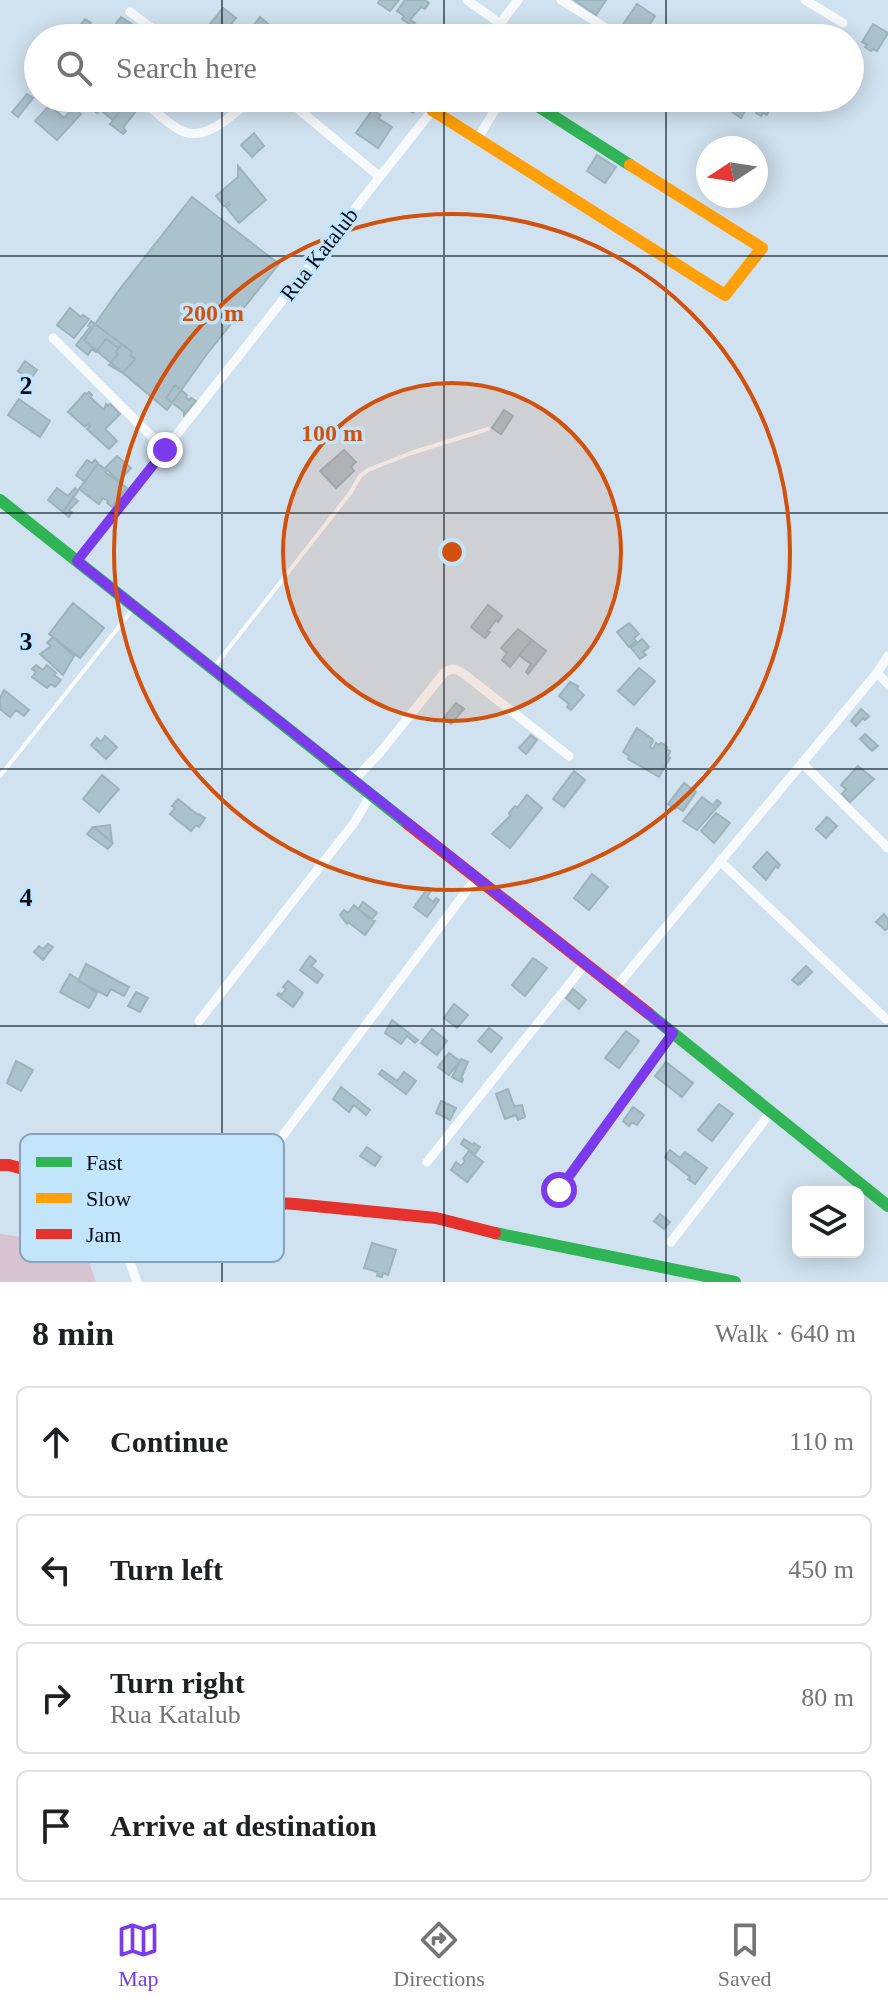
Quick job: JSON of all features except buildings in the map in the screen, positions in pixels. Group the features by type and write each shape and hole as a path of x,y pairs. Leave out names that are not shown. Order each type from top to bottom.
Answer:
{"street":[{"path":"467,0 501,24 518,0"},
{"path":"561,0 600,24"},
{"path":"805,0 843,23"},
{"path":"130,12 146,24"},
{"path":"157,112 181,132 193,133 220,126 236,112"},
{"path":"302,112 380,177"},
{"name":"Rua Katalub","path":"77,561 430,112"},
{"path":"435,112 725,295 762,248 547,112"},
{"path":"478,138 494,112"},
{"path":"53,338 165,450"},
{"path":"0,500 888,1206"},
{"path":"616,987 888,656"},
{"path":"354,780 449,669 464,674 569,756"},
{"path":"877,673 888,684"},
{"path":"802,763 888,848"},
{"path":"199,1021 354,823 371,795"},
{"path":"720,861 886,1019"},
{"path":"284,1134 477,877"},
{"path":"427,1162 586,963"},
{"path":"559,1190 673,1033"},
{"path":"671,1242 771,1112"},
{"path":"0,1165 20,1168"},
{"path":"284,1203 436,1218 483,1231 735,1282"},
{"path":"130,1262 137,1282"}],"lane":[{"path":"212,669 351,492 360,476 411,453 488,429"},
{"path":"0,776 135,607"}],"shaded area":[{"path":"0,1234 20,1237 20,1262 89,1262 96,1282 0,1282"}],"traffic: fast":[{"path":"547,112 630,165"},
{"path":"0,500 408,824"},
{"path":"648,1013 888,1206"},
{"path":"495,1233 735,1282"}],"traffic: slow":[{"path":"435,112 725,295 762,248 630,165"}],"traffic: jam":[{"path":"408,824 648,1013"},
{"path":"0,1165 20,1168"},
{"path":"284,1203 436,1218 495,1233"}],"route":[{"path":"165,450 77,561 673,1033 559,1190"}]}
